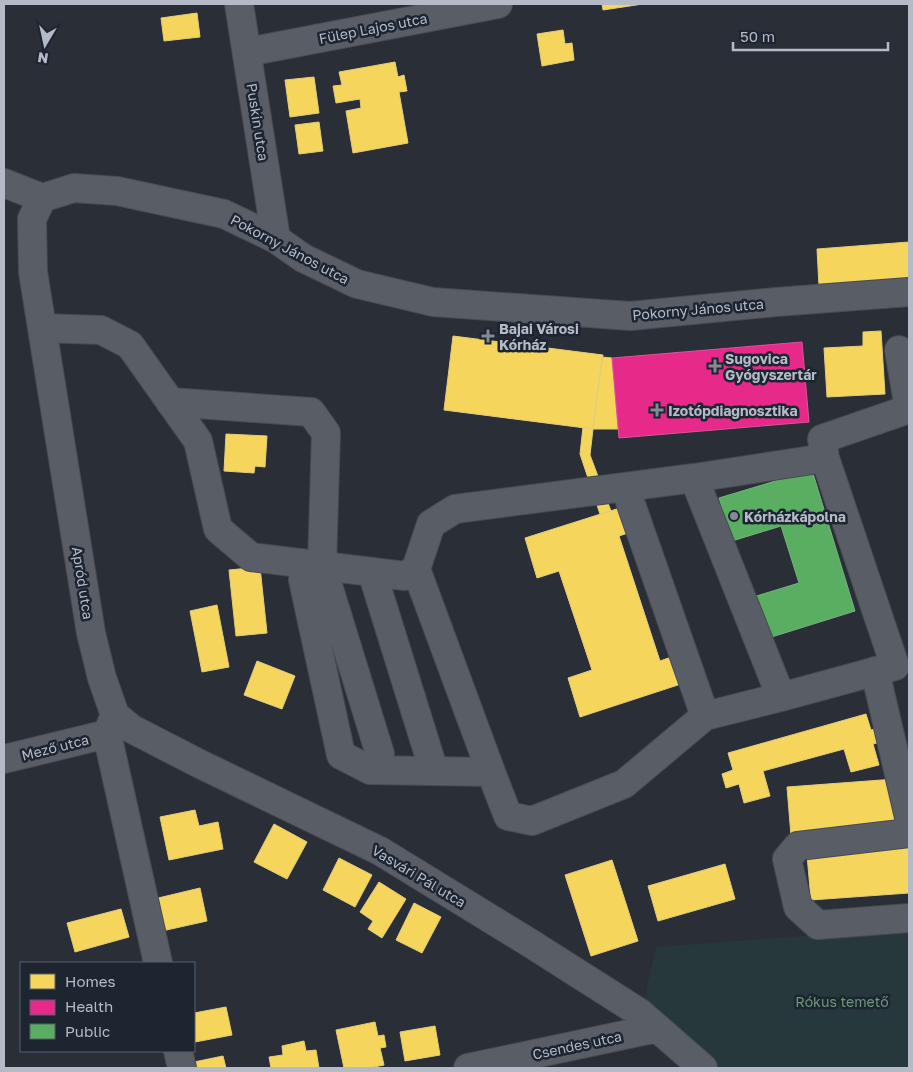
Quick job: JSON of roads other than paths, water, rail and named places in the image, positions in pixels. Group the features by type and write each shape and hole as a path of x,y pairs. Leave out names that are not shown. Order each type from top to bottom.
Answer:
{"street":[{"name":"Puskin utca","path":"240,4 276,240"},
{"name":"Fülep Lajos utca","path":"248,52 498,4"},
{"path":"4,183 42,198"},
{"name":"Pokorny János utca","path":"42,198 74,188 117,191 224,214 276,240 303,258 357,284 433,302 630,316 909,292"},
{"name":"Apród utca","path":"42,198 32,219 33,272 91,633 102,678 158,962"},
{"path":"42,328 101,330 130,345 198,441 218,528 251,557 405,576 416,569"},
{"path":"899,350 909,409 822,439 825,458 893,666 909,817"},
{"path":"170,402 311,412 326,433 322,566 380,754 370,770"},
{"path":"825,458 694,478 455,509 431,524 416,569 508,816 532,821 624,784 706,716 893,666"},
{"path":"694,478 781,697"},
{"path":"625,487 706,716"},
{"path":"322,566 303,580 341,755 370,770 491,772"},
{"path":"372,572 434,771"},
{"name":"Mező utca","path":"4,759 111,724"},
{"name":"Vasvári Pál utca","path":"111,724 132,729 380,851 640,1013 703,1068"},
{"path":"909,833 798,846 786,859 798,907 818,925 909,918"},
{"name":"Csendes utca","path":"468,1068 657,1028"},
{"path":"178,1052 182,1068"}],"place":[{"name":"Bajai Városi Kórház","path":"488,336"},
{"name":"Sugovica Gyógyszertár","path":"715,366"},
{"name":"Izotópdiagnosztika","path":"657,410"},
{"name":"Kórházkápolna","path":"734,516"}],"park label":[{"name":"Rókus temető","path":"842,1001"}]}
